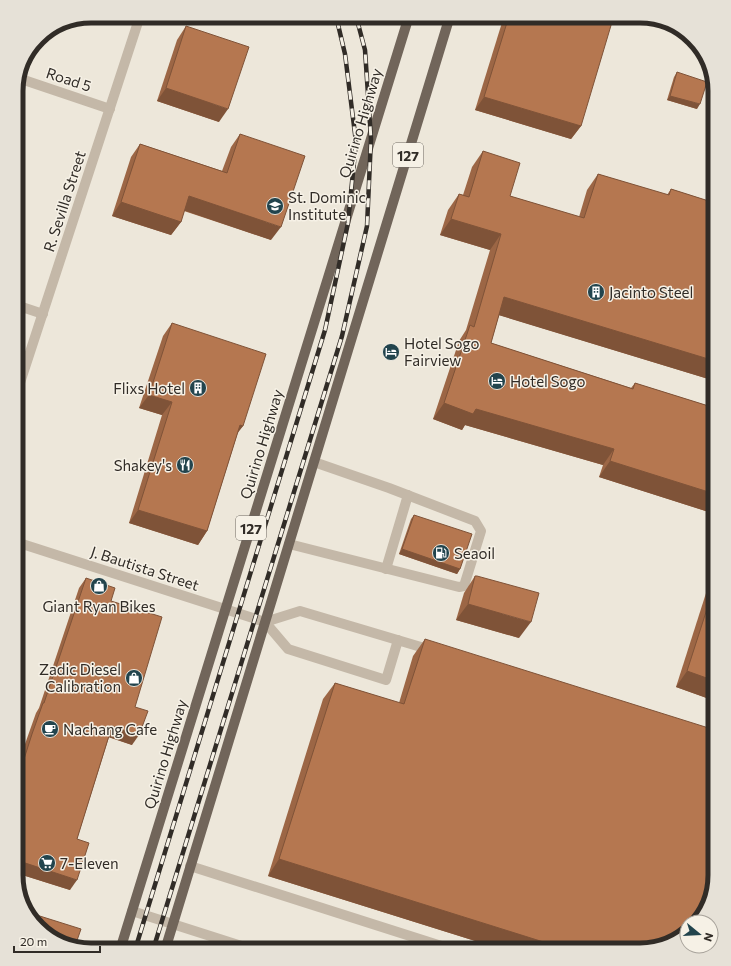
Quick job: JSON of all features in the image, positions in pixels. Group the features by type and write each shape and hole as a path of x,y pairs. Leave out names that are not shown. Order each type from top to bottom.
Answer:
{"main road":[{"name":"Quirino Highway","path":"122,943 407,23"},
{"name":"127","path":"167,943 448,23"}],"street":[{"name":"R. Sevilla Street","path":"23,374 138,23"},
{"name":"Road 5","path":"24,80 110,109"},
{"path":"23,307 43,314"},
{"path":"289,544 460,587 464,586 481,530 475,521 408,495 314,462"},
{"path":"386,568 408,495"},
{"name":"J. Bautista Street","path":"23,544 265,622"},
{"path":"398,640 386,680 288,649 265,622 300,610 398,640 437,652"},
{"path":"190,866 432,943"},
{"path":"132,911 232,943"}],"building":[{"path":"507,23 612,23 581,126 484,97"},
{"path":"186,26 249,47 228,109 166,88"},
{"path":"677,72 707,82 700,104 670,96"},
{"path":"240,134 305,156 281,227 189,196 181,222 121,202 140,144 227,173"},
{"path":"483,151 520,163 510,196 584,218 598,174 669,195 671,189 708,201 708,359 504,297 491,343 633,389 635,383 708,406 708,492 610,461 614,449 476,409 473,414 444,403 470,325 474,327 501,234 451,219 459,194 469,197"},
{"path":"172,323 266,354 243,426 240,425 207,531 138,510 172,402 149,395"},
{"path":"414,515 472,534 460,569 402,549"},
{"path":"475,576 539,593 531,622 468,604"},
{"path":"86,578 115,588 111,601 162,617 135,707 148,711 139,735 112,726 77,839 89,843 77,880 23,862 23,762"},
{"path":"708,606 708,678 687,671"},
{"path":"425,639 708,728 708,874 706,892 699,909 695,914 679,914 679,930 670,936 653,942 547,943 279,859 335,683 404,704"},
{"path":"36,915 81,929 77,941 74,941 57,934 46,926"}],"railway":[{"path":"137,943 325,330 348,223 356,142 345,54 338,23"},
{"path":"155,943 342,336 367,226 371,139 365,50 358,23"}],"place":[{"name":"St. Dominic Institute","path":"275,206"},
{"name":"Jacinto Steel","path":"596,292"},
{"name":"Hotel Sogo Fairview","path":"391,352"},
{"name":"Hotel Sogo","path":"497,381"},
{"name":"Flixs Hotel","path":"198,388"},
{"name":"Shakey's","path":"185,465"},
{"name":"Seaoil","path":"441,553"},
{"name":"Giant Ryan Bikes","path":"99,586"},
{"name":"Zadic Diesel Calibration","path":"134,678"},
{"name":"Nachang Cafe","path":"50,729"},
{"name":"7-Eleven","path":"47,863"}]}
